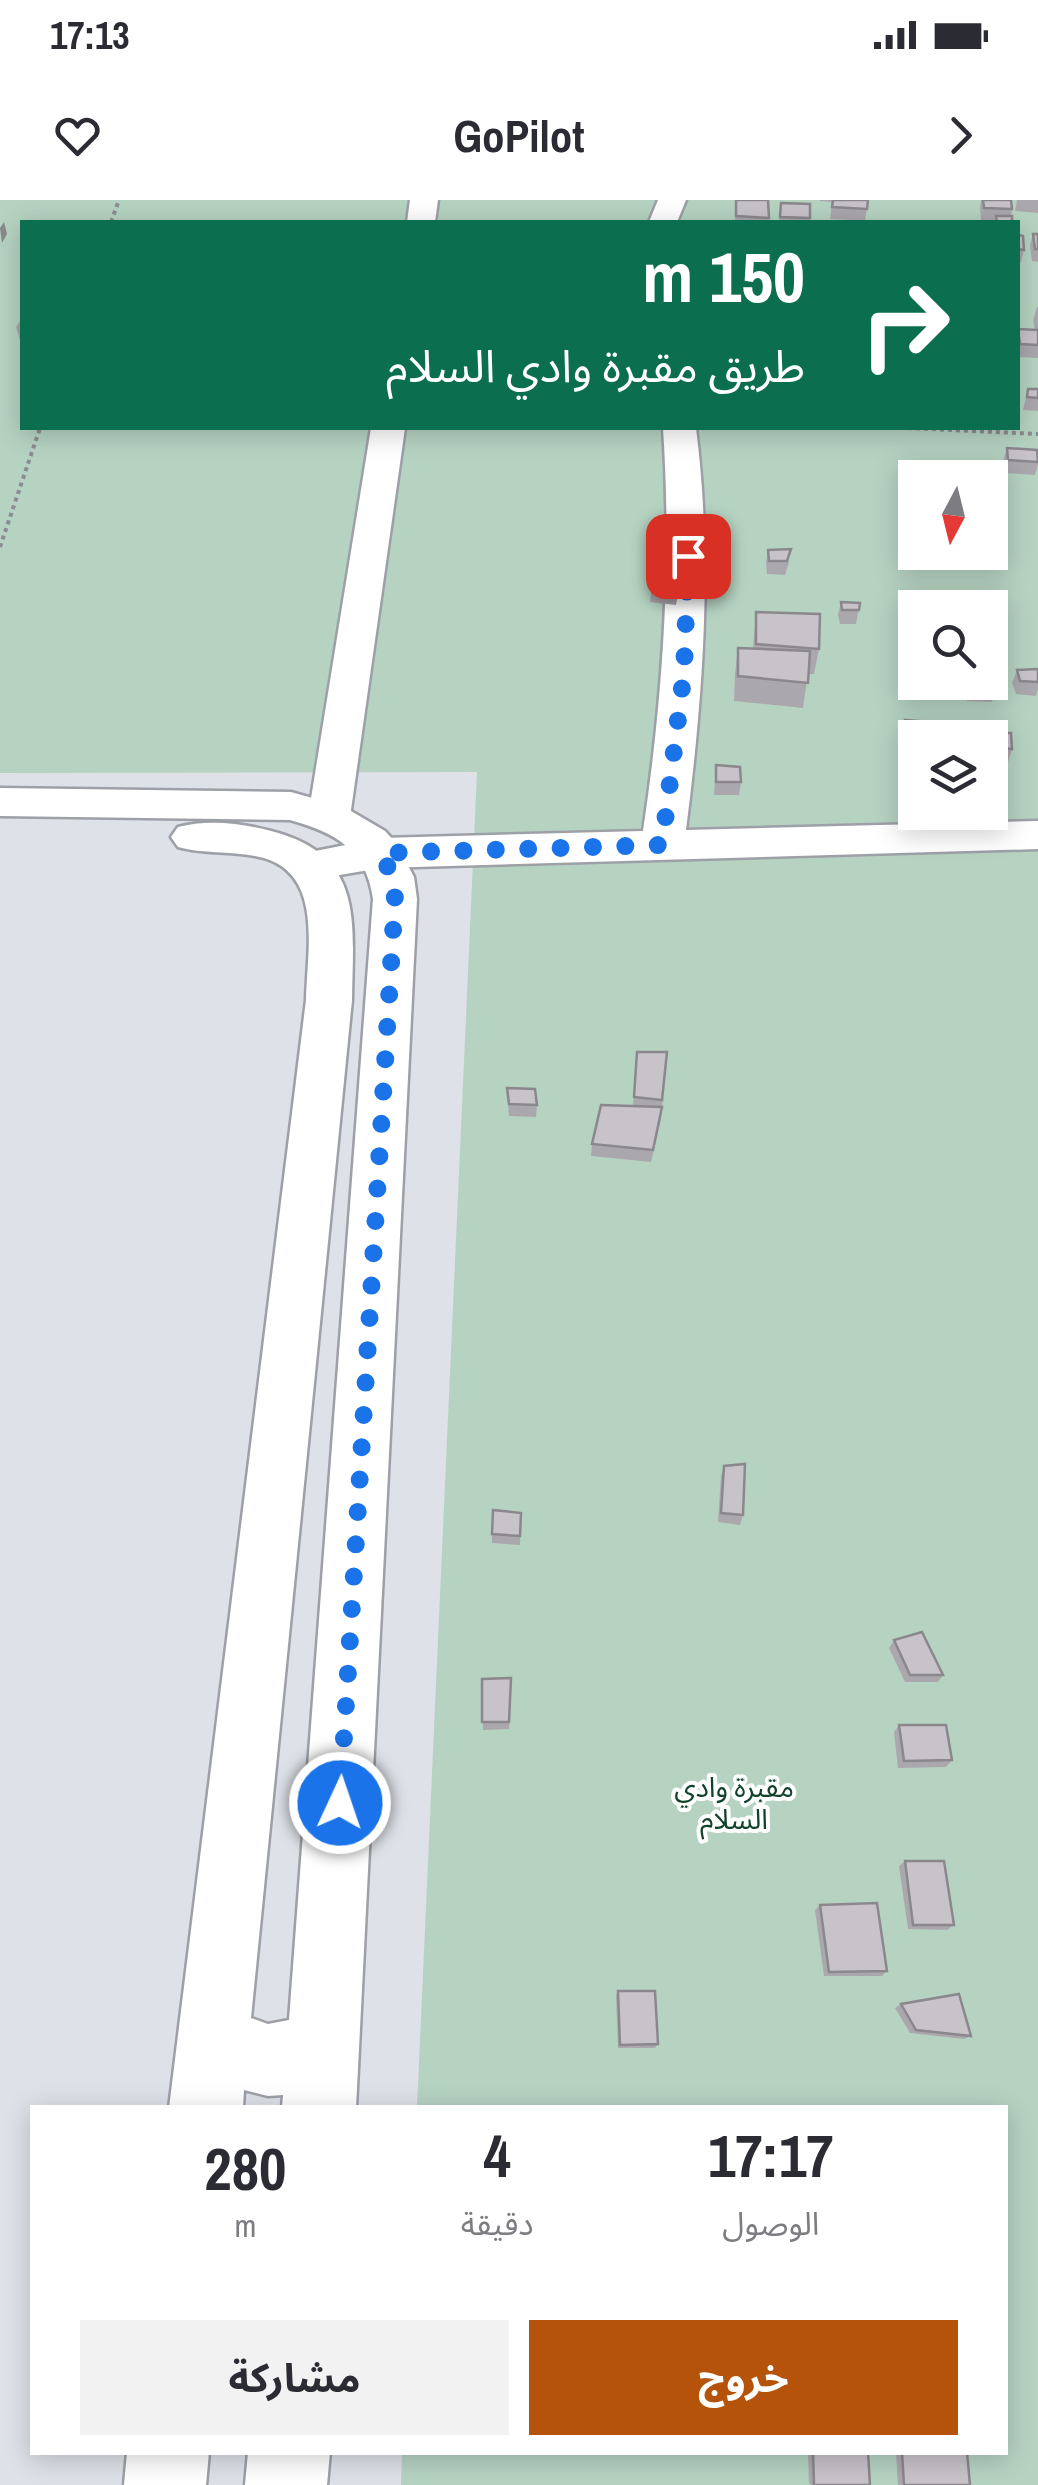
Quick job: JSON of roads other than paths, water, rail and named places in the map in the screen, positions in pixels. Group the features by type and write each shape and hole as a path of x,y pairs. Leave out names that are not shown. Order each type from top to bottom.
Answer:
{"street":[{"path":"314,848 388,430"},
{"path":"662,845 680,722 689,592 680,430"},
{"path":"0,802 290,806 314,848 330,906 329,1000 206,2105"},
{"path":"0,840 227,837 314,848 351,827 381,853 392,876 395,899 320,2105"},
{"path":"381,853 1038,835"},
{"path":"214,2034 232,2050 254,2060 280,2060 304,2054 325,2038"},
{"path":"164,2485 168,2455"},
{"path":"286,2485 289,2455"}],"park label":[{"name":"مقبرة وادي السلام","path":"734,1803"}]}
